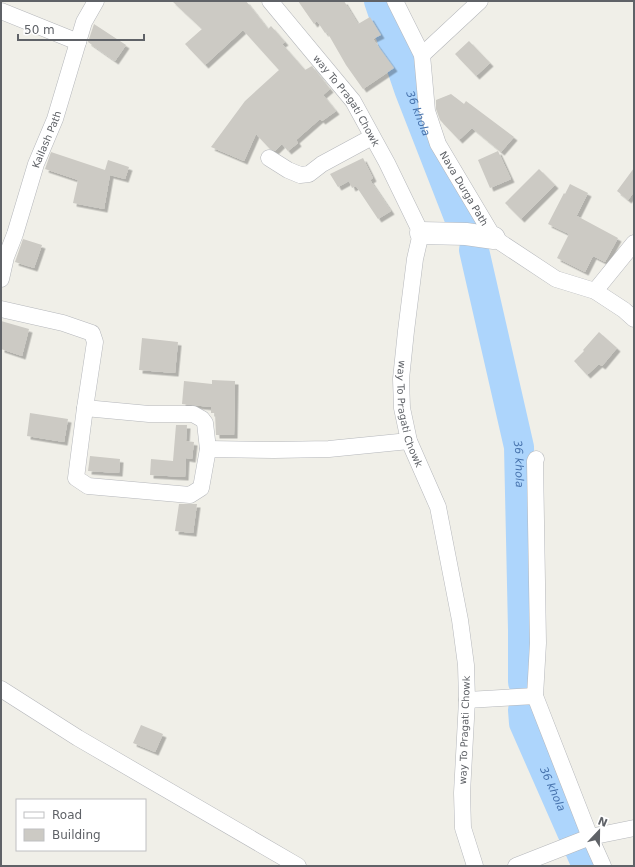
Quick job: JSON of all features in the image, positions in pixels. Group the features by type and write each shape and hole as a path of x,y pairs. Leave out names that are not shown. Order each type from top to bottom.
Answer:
{"street":[{"name":"Kailash Path","path":"1,279 6,257 15,234 36,164 55,119 84,22 96,1"},
{"name":"way To Pragati Chowk","path":"270,1 353,100 421,233 415,259 402,379 402,408 409,441 438,507 460,620 466,665 467,700 462,807 463,828 475,866"},
{"name":"Nava Durga Path","path":"395,1 422,55 427,111 438,144 494,238"},
{"path":"422,55 480,1"},
{"path":"1,11 78,42"},
{"path":"269,158 288,170 300,175 309,174 322,164 372,136"},
{"path":"421,233 466,234 494,238 556,279 595,291 634,318"},
{"path":"595,291 634,243"},
{"path":"1,309 63,323 92,333 95,342 85,408 76,478 88,486 190,495 201,488 208,449 205,423 202,419 193,414 150,414 85,408"},
{"path":"208,449 329,449 409,441"},
{"path":"536,458 538,643 535,696 589,838 603,866"},
{"path":"1,689 78,738 298,866"},
{"path":"467,700 535,696"},
{"path":"516,866 589,838 634,828"}],"building":[{"path":"172,1 246,1 268,29 271,26 285,42 282,44 305,70 312,66 330,89 323,95 336,111 322,121 320,119 296,140 298,143 288,151 282,144 275,151 270,149 256,134 244,161 211,147 245,101 279,70 243,30 205,65 185,44 202,29"},
{"path":"298,1 344,1 358,24 370,17 381,35 373,39 394,68 363,89 346,65 327,32 325,33 317,21 314,24"},
{"path":"94,24 126,45 115,61 88,42"},
{"path":"469,41 490,63 476,76 455,54"},
{"path":"451,94 464,104 466,101 514,137 501,152 472,128 459,140 440,120 436,109 436,100"},
{"path":"498,151 511,179 490,188 478,160"},
{"path":"51,152 105,170 108,160 129,167 125,179 110,175 104,209 73,203 78,180 45,169"},
{"path":"363,158 373,178 370,180 391,211 378,219 356,186 352,188 349,181 338,187 330,174"},
{"path":"634,168 634,192 628,200 617,191"},
{"path":"539,169 555,185 521,219 505,203"},
{"path":"570,184 588,193 577,216 618,238 605,262 593,256 585,272 557,258 569,234 548,224"},
{"path":"23,239 42,245 34,268 15,262"},
{"path":"1,321 29,329 22,356 1,349"},
{"path":"599,332 617,348 602,366 599,364 587,375 574,361"},
{"path":"142,338 178,342 175,373 139,370"},
{"path":"212,380 235,381 234,435 216,435 215,413 211,413 211,407 182,404 184,381 212,384"},
{"path":"30,413 68,419 64,442 27,436"},
{"path":"176,425 187,425 186,441 194,442 192,459 186,458 185,477 150,475 151,459 173,461"},
{"path":"90,456 120,459 119,473 88,471"},
{"path":"179,504 197,504 193,533 175,531"},
{"path":"141,725 163,734 155,752 133,743"}],"waterway":[{"name":"36 khola","path":"379,1 409,89 462,225"},
{"name":"36 khola","path":"474,250 519,447 523,682"},
{"name":"36 khola","path":"523,710 524,723 587,866"}]}
